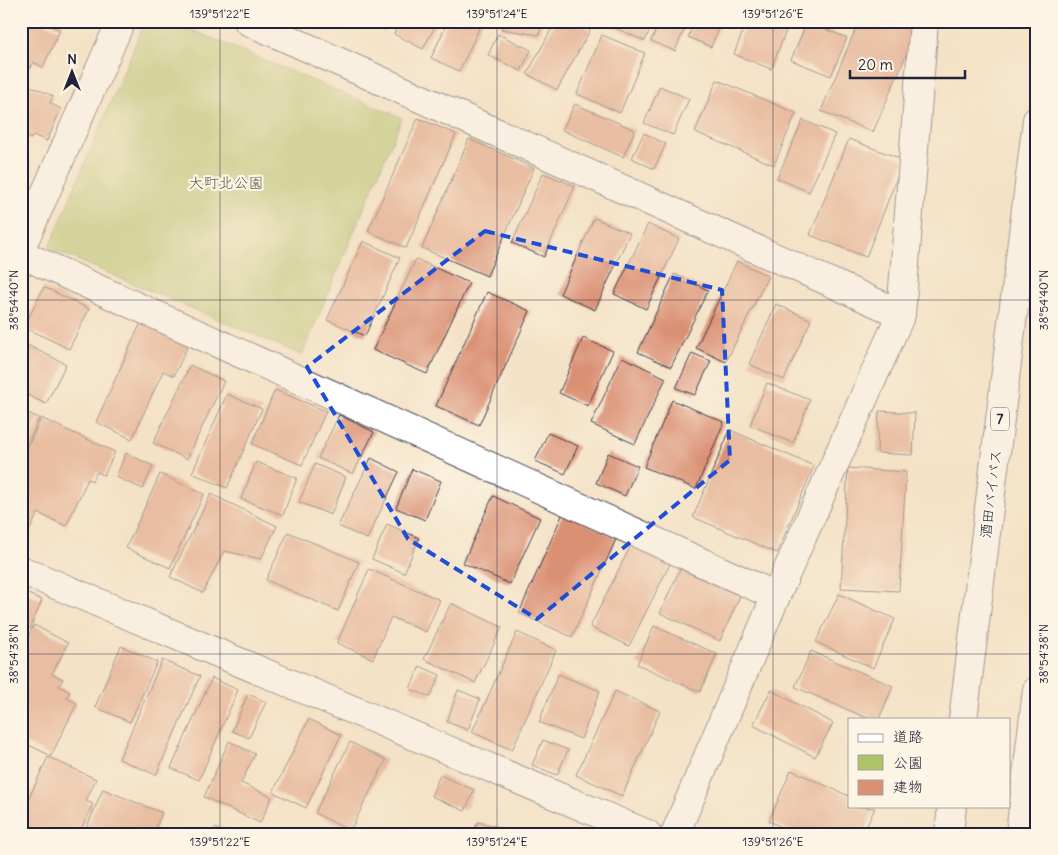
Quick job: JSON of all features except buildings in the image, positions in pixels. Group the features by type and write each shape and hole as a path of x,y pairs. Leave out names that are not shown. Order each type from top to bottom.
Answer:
{"main road":[{"path":"21,248 120,21"},
{"path":"248,21 902,314"},
{"path":"675,834 776,596 902,314 924,21"},
{"name":"酒田バイパス","path":"963,718 1037,120"},
{"path":"21,254 776,596"},
{"path":"21,570 647,834"},
{"path":"1020,834 1037,690"},
{"path":"949,834 952,808"}],"highlighted area":[{"path":"485,231 722,290 730,460 537,619 408,539 307,367"}],"green space":[{"name":"大町北公園","path":"145,21 171,21 402,118 302,355 49,248"}]}
